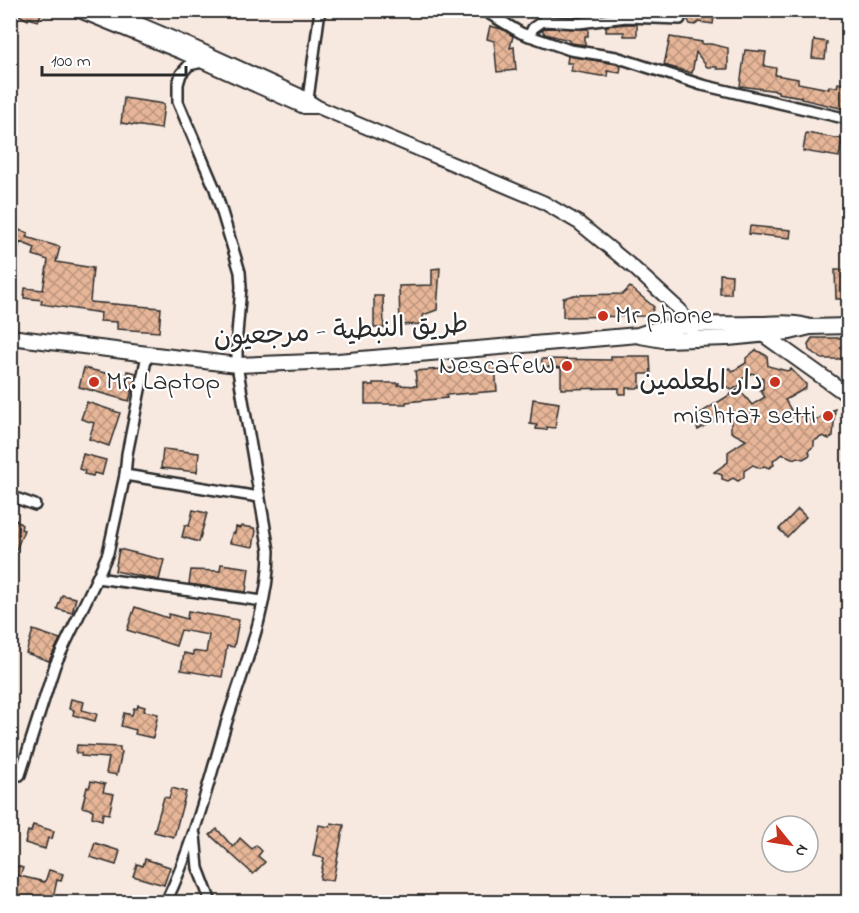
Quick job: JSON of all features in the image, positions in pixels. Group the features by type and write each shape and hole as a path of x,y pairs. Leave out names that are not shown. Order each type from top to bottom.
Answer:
{"main road":[{"name":"طريق النبطية - مرجعيون","path":"10,337 237,365 338,361 638,335 650,330 692,332 800,324 810,327 849,326"},
{"path":"752,329 777,354 810,373 821,376 849,395"}],"street":[{"path":"77,10 185,48"},
{"path":"107,10 185,48 198,59 543,202 579,223 607,244 669,298 680,310 692,332"},
{"path":"310,104 320,10"},
{"path":"485,11 521,33 570,50 616,57 702,85 849,119"},
{"path":"529,36 533,28 543,21 579,23 626,17 680,19"},
{"path":"166,903 181,870 194,830 262,601 269,569 269,550 237,365 237,334 242,287 240,272 215,189 178,102 178,84 182,74 198,59"},
{"path":"20,776 55,665 108,553 147,355"},
{"path":"125,475 259,497"},
{"path":"10,496 35,505"},
{"path":"97,578 262,601"},
{"path":"194,830 198,868 211,903"}],"building":[{"path":"10,10 43,10 38,21 29,18 28,20"},
{"path":"690,10 715,10 713,24 699,22 695,25 690,24 688,20"},
{"path":"637,24 637,36 624,36 624,32 606,32 606,26"},
{"path":"490,26 502,29 513,36 510,48 514,47 516,70 497,72 494,41 487,39"},
{"path":"545,28 588,29 588,36 585,36 585,45 569,43 569,40 545,34 542,30"},
{"path":"670,37 728,48 728,69 707,67 696,52 692,73 664,65"},
{"path":"814,40 827,42 825,59 812,58"},
{"path":"745,50 766,52 764,66 776,68 775,75 798,79 798,83 829,89 829,86 837,87 838,83 849,85 849,110 778,93 778,91 740,86"},
{"path":"568,56 616,64 621,66 620,73 607,71 608,76 601,76 571,71 572,63 567,63"},
{"path":"124,98 164,104 161,129 121,123"},
{"path":"806,133 842,139 839,157 803,151"},
{"path":"750,226 791,230 790,238 749,234"},
{"path":"10,227 28,233 26,237 60,247 56,262 93,268 90,302 161,308 159,332 117,329 117,322 100,321 101,313 41,304 42,300 24,298 25,288 43,290 48,260 33,255 35,248 20,242 13,268 10,267"},
{"path":"440,268 437,310 423,315 424,324 400,325 399,286 432,285 432,269"},
{"path":"835,270 849,270 849,299 836,299"},
{"path":"720,274 732,275 731,294 720,294"},
{"path":"630,287 654,307 650,316 563,317 563,298 574,295 623,294"},
{"path":"374,296 383,296 384,328 374,328"},
{"path":"812,338 849,338 849,359 822,359 809,350 808,344"},
{"path":"756,350 767,356 768,366 787,371 791,369 806,384 806,388 785,400 792,412 813,422 835,409 833,436 829,439 823,436 814,441 814,446 809,450 810,455 803,459 798,457 794,459 783,454 773,460 774,465 769,468 753,465 744,471 744,477 738,481 733,478 728,481 722,479 722,475 714,472 728,462 728,452 746,440 731,432 731,421 726,413 698,430 694,417 739,389 752,405 765,397 760,390 763,389 763,378 752,373 740,380 742,384 732,390 722,384 722,372 729,368 733,371 746,363 746,358"},
{"path":"611,356 650,356 651,374 640,374 640,388 626,388 626,394 619,394 619,388 561,389 561,368 541,366 542,359 611,360"},
{"path":"495,365 497,391 446,395 447,398 406,402 406,404 365,404 365,385 399,383 398,385 417,386 415,371"},
{"path":"84,368 126,378 127,371 137,373 129,401 79,387"},
{"path":"533,399 559,403 555,428 536,429 537,425 530,424"},
{"path":"87,402 120,413 109,446 89,439 94,423 81,419"},
{"path":"163,449 199,453 197,472 161,468"},
{"path":"83,454 106,460 102,475 84,474 85,471 79,469"},
{"path":"798,509 806,517 787,537 779,529"},
{"path":"193,510 207,513 199,542 182,537 185,525 189,526"},
{"path":"10,515 22,525 21,529 24,530 11,563"},
{"path":"236,527 254,528 256,531 253,547 230,543 232,533 235,533"},
{"path":"119,549 164,560 159,580 115,571"},
{"path":"221,564 249,568 246,592 189,584 191,570 220,571"},
{"path":"62,595 76,598 72,613 57,609"},
{"path":"135,607 168,618 169,614 187,619 188,611 239,620 234,647 227,646 222,677 181,670 184,653 193,655 193,651 206,653 209,635 181,630 176,646 127,630"},
{"path":"33,630 60,639 49,661 26,653"},
{"path":"71,699 84,702 82,710 97,714 95,721 73,715 74,710 69,709"},
{"path":"138,705 145,707 144,711 158,714 153,738 135,734 136,730 121,726 124,713 132,715 134,708 137,709"},
{"path":"77,745 120,747 122,752 117,775 106,773 109,758 81,756 81,753 76,753"},
{"path":"91,781 105,784 103,792 114,794 109,814 103,813 102,820 92,817 93,810 82,807 87,787 89,788"},
{"path":"172,788 186,792 174,837 154,832 164,797 169,798"},
{"path":"331,823 344,825 333,881 320,879 324,858 313,856 319,825 330,827"},
{"path":"33,825 54,831 52,839 48,838 45,849 25,843 28,831 31,832"},
{"path":"217,829 233,847 240,838 252,849 256,845 262,851 258,856 265,862 253,874 210,835"},
{"path":"95,843 120,851 116,865 90,857"},
{"path":"145,859 170,867 164,885 133,876 137,864 143,866"},
{"path":"14,865 23,868 20,876 45,882 49,870 63,874 61,881 57,880 52,903 41,903 13,896 17,876 19,876 11,873"}],"place":[{"name":"Mr phone","path":"603,316"},
{"name":"NescafeW","path":"567,366"},
{"name":"Mr. Laptop","path":"94,382"},
{"name":"دار المعلمين","path":"775,382"},
{"name":"mishta7 setti","path":"828,416"}]}
